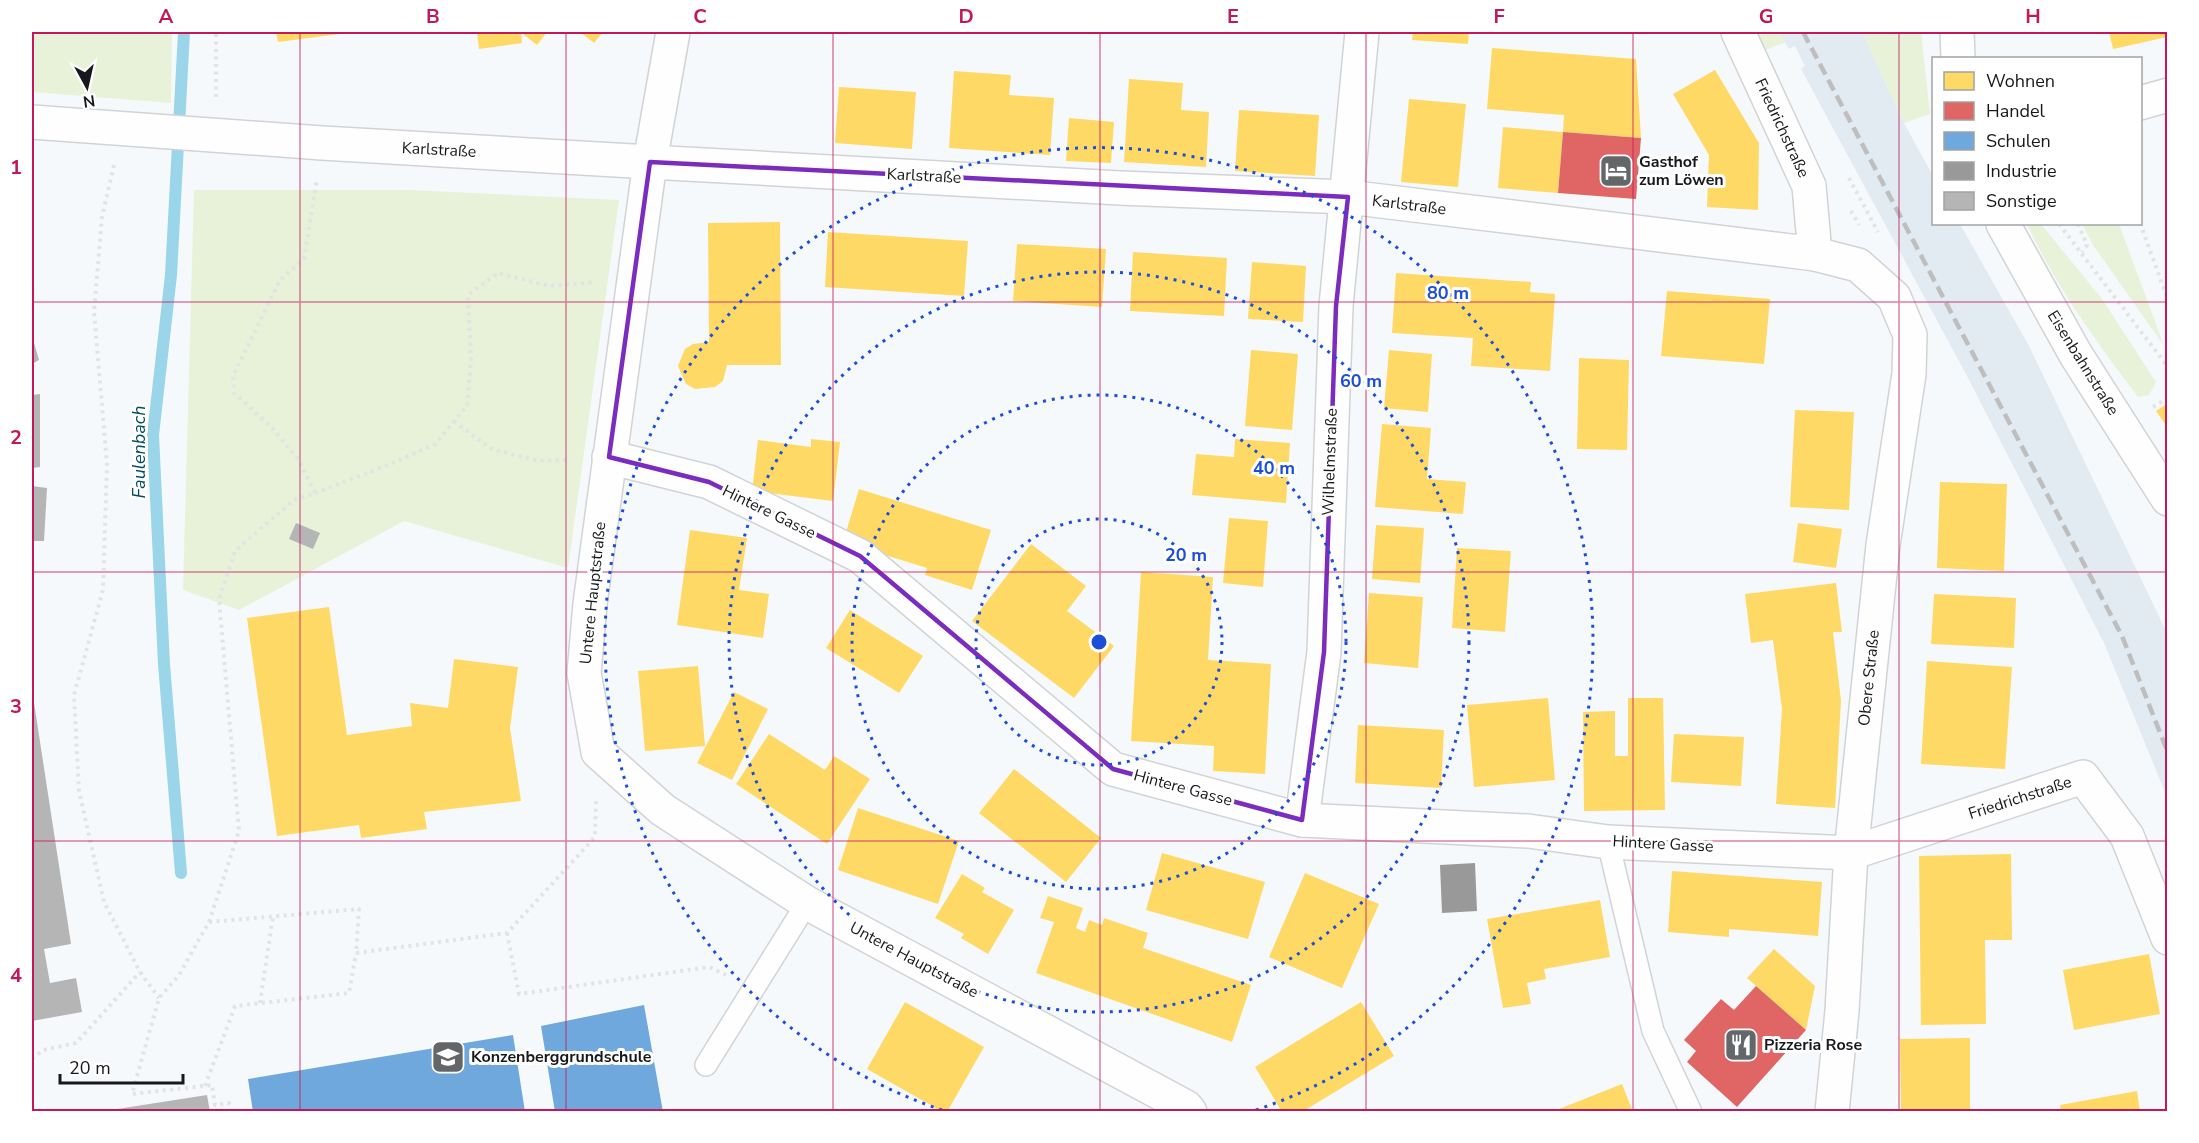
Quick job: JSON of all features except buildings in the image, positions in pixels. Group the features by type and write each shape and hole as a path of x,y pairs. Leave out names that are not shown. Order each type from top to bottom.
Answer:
{"street":[{"name":"Untere Hauptstraße","path":"673,32 650,162 590,604 584,673 598,752 663,810 807,903 1186,1107 1190,1112"},
{"name":"Wilhelmstraße","path":"1302,820 1324,652 1336,306 1362,32"},
{"name":"Friedrichstraße","path":"1738,32 1809,186 1815,254"},
{"path":"1957,32 1958,57"},
{"path":"2142,102 2168,95"},
{"name":"Karlstraße","path":"32,122 322,143 650,162 1120,188 1348,197 1815,254"},
{"name":"Eisenbahnstraße","path":"2004,225 2076,355 2168,499"},
{"name":"Obere Straße","path":"1815,254 1858,265 1894,297 1910,335 1909,374 1883,545 1851,853 1842,1011 1832,1112"},
{"name":"Hintere Gasse","path":"609,457 709,482 860,556 1113,769 1302,820 1528,831 1608,842 1851,853"},
{"name":"Friedrichstraße","path":"1851,853 2083,777 2127,836 2168,938"}],"lane":[{"path":"1608,842 1653,1031 1691,1112"},
{"path":"706,1065 807,903"}],"path":[{"path":"207,134 216,32"},
{"path":"132,129 102,217 94,312 107,464 103,590 74,695 79,791 104,902 140,972 159,998"},
{"path":"315,493 298,459 272,428 234,393 233,376 280,280 304,259 311,234 322,143"},
{"path":"2060,225 2168,368"},
{"path":"2078,225 2087,244 2082,252"},
{"path":"2141,225 2168,300"},
{"path":"230,1112 229,1104 215,1105 212,1085 132,1094 159,998 179,975 209,922 239,831 219,598 235,551 294,500 388,465 435,444 467,406 471,360 468,295 498,273 549,286 585,281 633,285"},
{"path":"454,421 490,449 539,461 609,457"},
{"path":"356,953 507,933 595,837 598,752"},
{"path":"205,1086 235,1006 349,993 356,953 359,909 209,922"},
{"path":"260,1003 273,916"},
{"path":"507,933 519,994 709,967 754,989"},
{"path":"32,1059 43,1050 76,1043 140,972"}],"highlighted area":[{"path":"650,162 1348,197 1336,306 1324,652 1302,820 1113,769 860,556 709,482 609,457"}],"shaded area":[{"path":"1779,32 1862,32 1904,123 1932,174 1932,225 1961,225 2029,346 2167,633 2167,797 2104,643 1967,376 1801,69 1805,66 1795,46 1789,49"}],"green space":[{"path":"32,32 172,32 171,103 32,92"},
{"path":"1752,32 1779,32 1786,42 1763,51"},
{"path":"1862,32 1921,32 1930,114 1904,123"},
{"path":"194,190 409,190 619,200 568,568 404,521 239,610 183,590"},
{"path":"2027,225 2042,225 2102,299 2156,382 2149,395 2138,397 2078,313 2038,247"},
{"path":"2083,225 2119,225 2164,346 2093,245"}],"waterway":[{"name":"Faulenbach","path":"181,873 164,664 153,435 171,275 184,32"}],"railway":[{"path":"1803,32 2122,636 2168,753"}],"place":[{"name":"Gasthof zum Löwen","path":"1616,171"},
{"name":"Pizzeria Rose","path":"1741,1045"},
{"name":"Konzenberggrundschule","path":"448,1057"}]}
